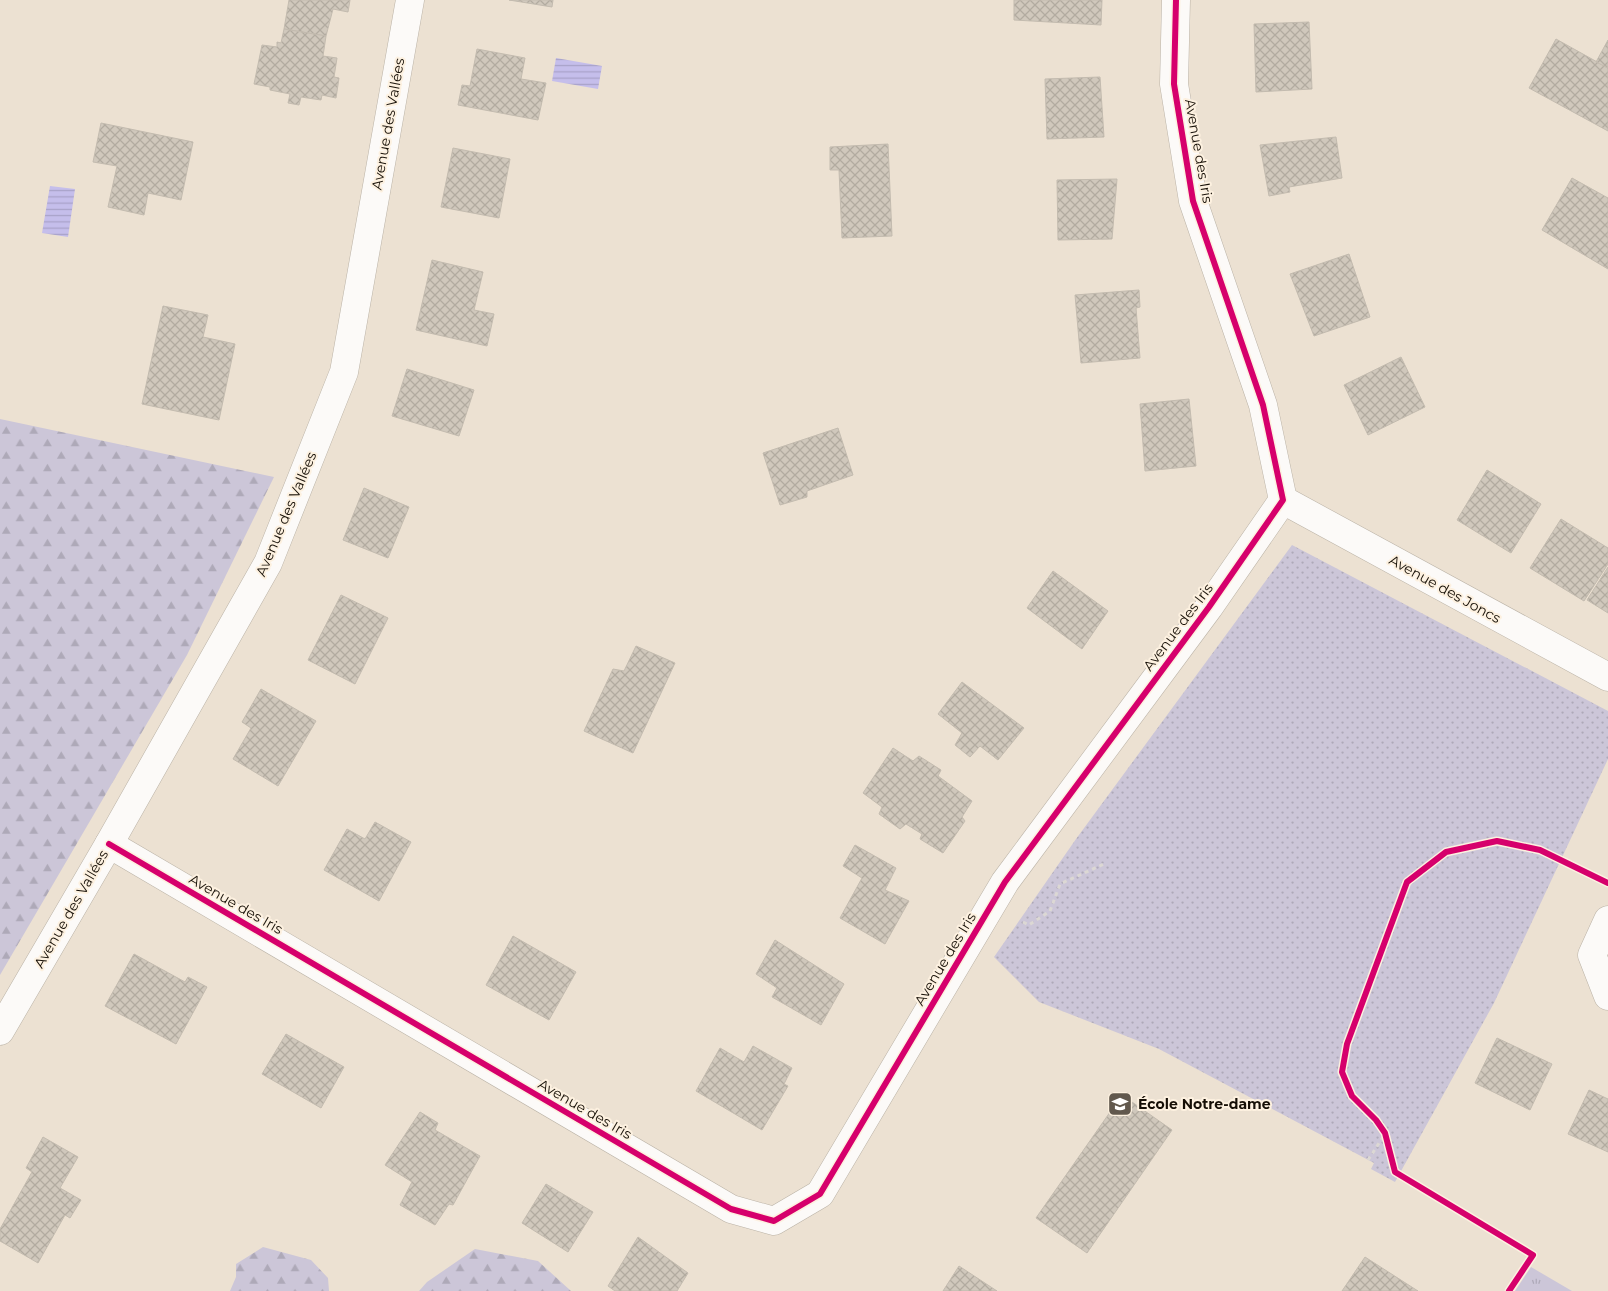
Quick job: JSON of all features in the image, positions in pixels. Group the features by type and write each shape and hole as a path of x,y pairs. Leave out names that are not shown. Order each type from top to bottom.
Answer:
{"street":[{"name":"Avenue des Vallées","path":"0,1031 109,844 268,563 344,372 410,0"},
{"name":"Avenue des Iris","path":"109,844 731,1208 774,1221 820,1194 1005,882 1209,607 1283,500 1263,405 1193,201 1174,84 1176,0"},
{"name":"Avenue des Joncs","path":"1283,500 1608,677"},
{"path":"1608,920 1592,955 1608,996"}],"path":[{"path":"1508,1291 1533,1255 1395,1172 1385,1133 1376,1120 1352,1096 1342,1072 1347,1044 1407,882 1446,852 1498,841 1540,850 1608,883"},
{"path":"992,904 1029,926 1050,911 1060,884 1106,863"},
{"path":"1368,1160 1385,1133"}],"green space":[{"path":"0,419 274,477 187,655 0,975"},
{"path":"1292,545 1608,711 1608,759 1494,1003 1395,1182 1371,1169 1374,1163 1159,1049 1039,1002 994,957 1076,839"},
{"path":"263,1247 311,1260 328,1278 329,1291 230,1291 236,1277 236,1264"},
{"path":"475,1249 538,1261 571,1291 419,1291 427,1282"},
{"path":"1531,1267 1572,1291 1515,1291"}],"shaded area":[{"path":"556,58 602,66 598,89 552,81"},
{"path":"50,186 75,189 68,237 42,233"}],"building":[{"path":"289,0 350,0 348,12 333,9 326,36 284,29"},
{"path":"509,0 553,0 552,7"},
{"path":"1014,0 1102,0 1101,25 1014,20"},
{"path":"1309,22 1312,89 1256,92 1254,24"},
{"path":"284,29 326,36 323,56 337,58 334,77 339,78 336,98 322,95 321,100 301,97 299,105 288,103 290,94 254,84 262,45 277,47 277,42 281,43"},
{"path":"1556,39 1608,68 1608,131 1529,88"},
{"path":"1608,40 1608,68 1596,62"},
{"path":"477,49 525,58 521,79 546,83 538,120 458,105 462,85 470,86"},
{"path":"1100,77 1104,137 1047,139 1045,79"},
{"path":"101,123 193,142 181,200 148,193 144,215 108,207 117,166 93,162"},
{"path":"1336,137 1342,178 1289,187 1290,192 1269,196 1260,145"},
{"path":"888,144 892,236 842,238 839,170 830,170 830,147"},
{"path":"453,148 510,159 499,218 441,207"},
{"path":"1572,178 1608,198 1608,269 1542,230"},
{"path":"1117,179 1112,239 1058,240 1057,180"},
{"path":"1349,254 1370,317 1314,336 1290,274"},
{"path":"432,260 483,272 474,310 494,314 487,346 416,330"},
{"path":"1139,290 1140,307 1136,308 1140,358 1081,363 1075,295"},
{"path":"163,306 208,315 203,337 235,344 219,420 142,404"},
{"path":"1401,357 1425,407 1368,435 1344,385"},
{"path":"407,369 474,390 459,436 392,416"},
{"path":"1189,399 1196,466 1145,471 1140,404"},
{"path":"838,428 853,475 807,491 807,497 780,505 763,453"},
{"path":"1487,470 1541,504 1511,553 1457,520"},
{"path":"364,488 409,507 388,558 343,540"},
{"path":"1561,519 1608,548 1608,564 1584,601 1530,568"},
{"path":"1608,567 1608,613 1587,600"},
{"path":"1053,571 1108,611 1082,649 1027,608"},
{"path":"341,595 388,618 355,684 308,660"},
{"path":"636,646 675,663 633,753 584,731 613,669 624,671"},
{"path":"962,682 1024,728 998,760 980,746 970,757 955,745 962,733 938,714"},
{"path":"261,689 316,721 278,786 233,759 251,728 242,722"},
{"path":"893,748 913,761 919,756 941,770 938,776 972,801 962,817 965,821 943,853 920,839 922,834 906,824 900,829 879,814 882,807 863,793"},
{"path":"375,822 411,842 379,901 324,870 347,829 365,839"},
{"path":"855,845 896,868 885,890 909,901 885,944 840,918 862,878 843,866"},
{"path":"513,936 576,972 549,1020 486,985"},
{"path":"775,940 844,984 821,1025 772,997 777,988 756,974"},
{"path":"134,954 185,982 188,977 207,987 176,1044 105,1006"},
{"path":"286,1034 344,1067 321,1108 262,1074"},
{"path":"1497,1038 1552,1064 1530,1110 1475,1083"},
{"path":"753,1046 792,1068 784,1084 788,1086 762,1130 696,1091 720,1048 744,1062"},
{"path":"1589,1090 1608,1099 1608,1152 1568,1134"},
{"path":"1122,1095 1172,1130 1087,1253 1036,1218"},
{"path":"420,1112 438,1123 435,1130 480,1156 453,1205 449,1204 435,1225 400,1205 412,1182 385,1165"},
{"path":"43,1137 78,1157 60,1188 81,1200 70,1218 65,1215 38,1263 0,1241 0,1229 32,1172 26,1168"},
{"path":"546,1184 593,1212 568,1252 522,1223"},
{"path":"638,1237 688,1273 677,1291 615,1291 608,1286"},
{"path":"1365,1257 1418,1291 1342,1291"},
{"path":"959,1266 997,1291 943,1291"}],"cycle path":[{"path":"109,844 731,1209 774,1221 820,1194 1005,882 1209,607 1283,500 1263,405 1193,201 1174,84 1176,0"},
{"path":"1509,1291 1533,1255 1395,1172 1385,1133 1376,1120 1352,1096 1342,1072 1347,1044 1407,882 1446,852 1497,841 1540,850 1608,883"}],"place":[{"name":"École Notre-dame","path":"1120,1104"}]}
